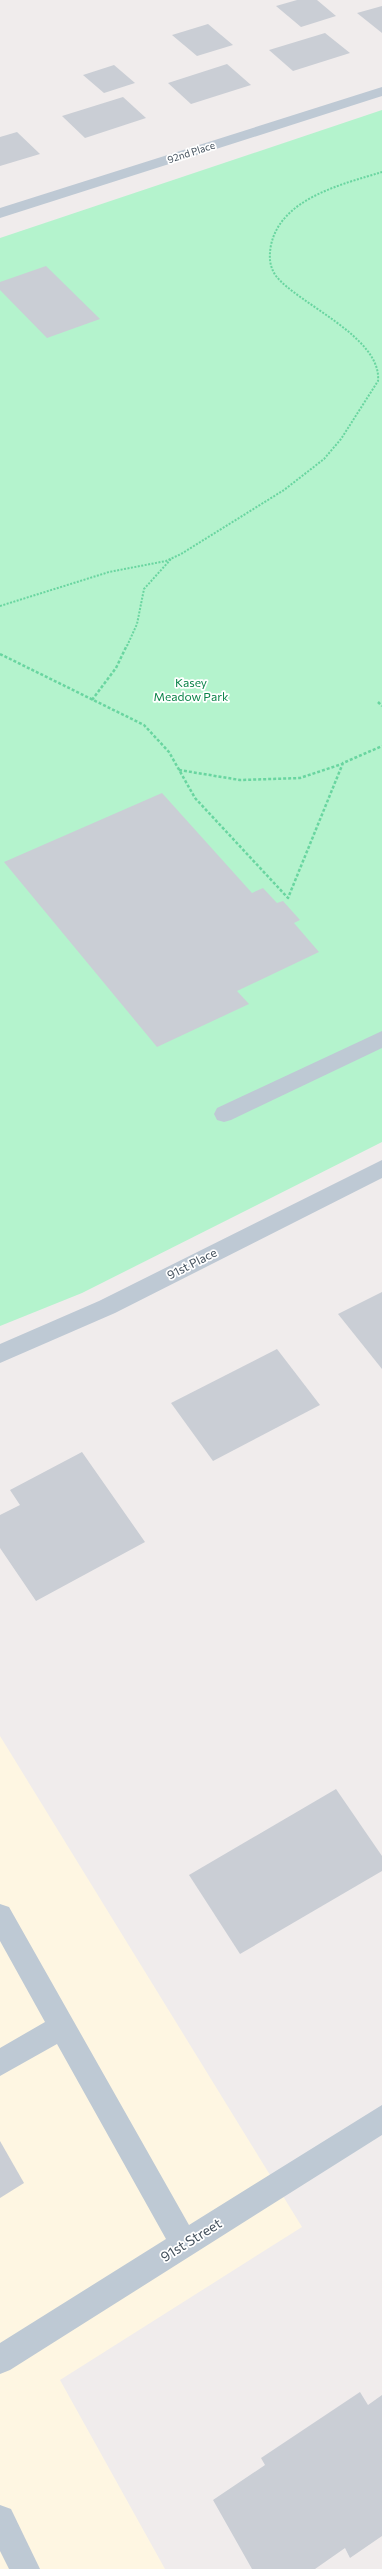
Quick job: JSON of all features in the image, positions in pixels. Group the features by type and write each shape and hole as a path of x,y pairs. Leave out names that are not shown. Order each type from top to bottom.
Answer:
{"street":[{"name":"92nd Place","path":"0,214 382,90"},
{"path":"224,1114 382,1039"},
{"name":"91st Place","path":"0,1354 107,1307 382,1168"},
{"path":"0,1916 184,2244"},
{"path":"0,2063 62,2027"},
{"name":"91st Street","path":"0,2360 382,2119"},
{"path":"0,2520 25,2569"}],"path":[{"path":"336,317 290,288 277,275 268,261 267,247 278,224 300,205 321,193 382,172"},
{"path":"92,700 119,662 137,624 144,590 172,559 264,503 324,459 340,440 380,375 380,362"},
{"path":"0,606 59,586 172,559"},
{"path":"0,654 144,725 169,752 195,798 288,898 343,763"},
{"path":"378,702 382,706"},
{"path":"179,770 240,780 300,778 343,763 382,746"}],"shaded area":[{"path":"0,1736 302,2227 60,2380 165,2569 0,2569"}],"green space":[{"name":"Kasey Meadow Park","path":"382,110 382,1142 82,1293 0,1326 0,238"}],"building":[{"path":"297,0 317,0 336,16 301,27 276,6"},
{"path":"382,6 382,33 357,13"},
{"path":"208,24 233,45 197,56 172,35"},
{"path":"325,33 350,53 293,71 269,50"},
{"path":"227,64 251,85 191,104 168,83"},
{"path":"114,65 135,83 104,93 83,75"},
{"path":"123,97 146,118 85,138 62,116"},
{"path":"17,132 40,154 0,166 0,137"},
{"path":"46,266 100,319 47,338 0,290 0,282"},
{"path":"162,793 252,893 263,888 277,903 283,901 300,920 294,923 319,952 237,991 249,1004 157,1047 4,862"},
{"path":"382,1292 382,1369 338,1314"},
{"path":"277,1349 320,1405 213,1461 171,1403"},
{"path":"82,1452 145,1542 36,1601 0,1548 0,1515 20,1505 10,1490"},
{"path":"336,1789 382,1856 382,1871 240,1954 189,1875"},
{"path":"0,2141 24,2183 0,2198"},
{"path":"360,2392 368,2405 382,2395 382,2536 350,2558 345,2548 315,2569 252,2569 213,2500 265,2465 261,2458"}]}
